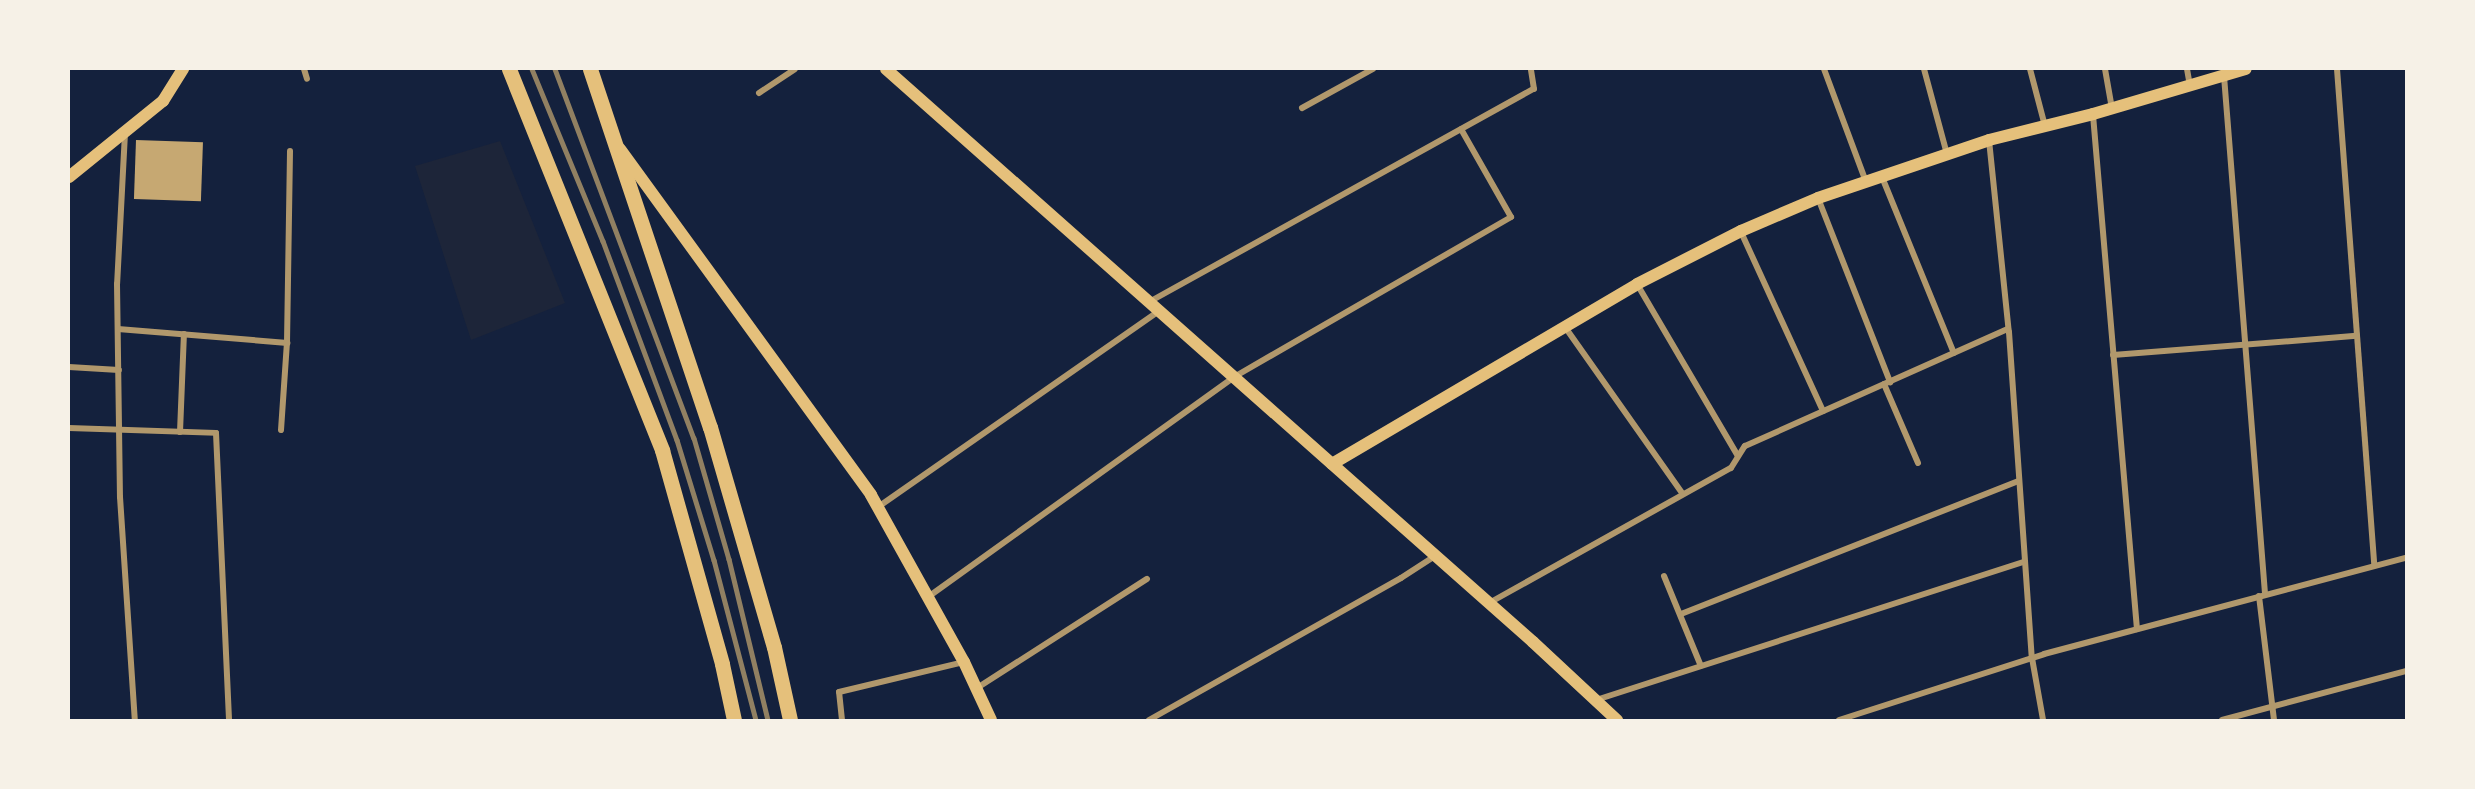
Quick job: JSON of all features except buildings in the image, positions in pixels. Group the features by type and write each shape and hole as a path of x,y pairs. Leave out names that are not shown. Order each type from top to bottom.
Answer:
{"main road":[{"path":"69,177 163,101 183,69"},
{"path":"509,69 662,450 722,663 734,720"},
{"path":"886,69 1489,603 1617,720"},
{"path":"1332,464 1637,284 1741,231 1818,198 1989,140 2093,114 2246,69"},
{"path":"593,73 710,427 774,647 790,720"},
{"path":"614,141 777,363 878,507 964,662 991,720"}],"street":[{"path":"304,69 307,80"},
{"path":"759,93 795,69"},
{"path":"1302,108 1372,69"},
{"path":"1149,302 1534,89 1531,69"},
{"path":"1824,69 1866,182"},
{"path":"1924,69 1947,154"},
{"path":"2030,69 2045,126"},
{"path":"2105,69 2112,108"},
{"path":"2187,69 2190,86"},
{"path":"2337,69 2374,564"},
{"path":"2224,75 2262,595 2274,720"},
{"path":"2093,114 2137,629"},
{"path":"928,597 1234,377 1511,217 1461,129"},
{"path":"125,131 117,284 120,497 135,720"},
{"path":"1989,140 2008,329 2023,562 2032,658 2043,720"},
{"path":"281,430 287,343 290,151"},
{"path":"1882,177 1954,353"},
{"path":"1818,198 1918,463"},
{"path":"1741,231 1823,411"},
{"path":"1637,284 1738,456"},
{"path":"878,507 1159,311"},
{"path":"1564,327 1683,494"},
{"path":"118,329 287,343"},
{"path":"1489,603 1731,468 1744,446 2008,329"},
{"path":"180,432 184,334"},
{"path":"2113,355 2356,336"},
{"path":"69,367 119,370"},
{"path":"69,428 216,433 229,720"},
{"path":"1681,614 2018,481"},
{"path":"1149,720 1401,578 1435,555"},
{"path":"1839,720 2032,658 2374,564 2406,558"},
{"path":"1596,700 2023,562"},
{"path":"1664,576 1701,666"},
{"path":"976,688 1147,579"},
{"path":"842,720 839,692 964,662"},
{"path":"2222,720 2406,671"}],"shaded area":[{"path":"500,141 565,303 471,340 415,166"}],"railway":[{"path":"532,69 603,241 677,440 714,560 756,720"},
{"path":"555,69 694,438 729,559 768,720"}]}
